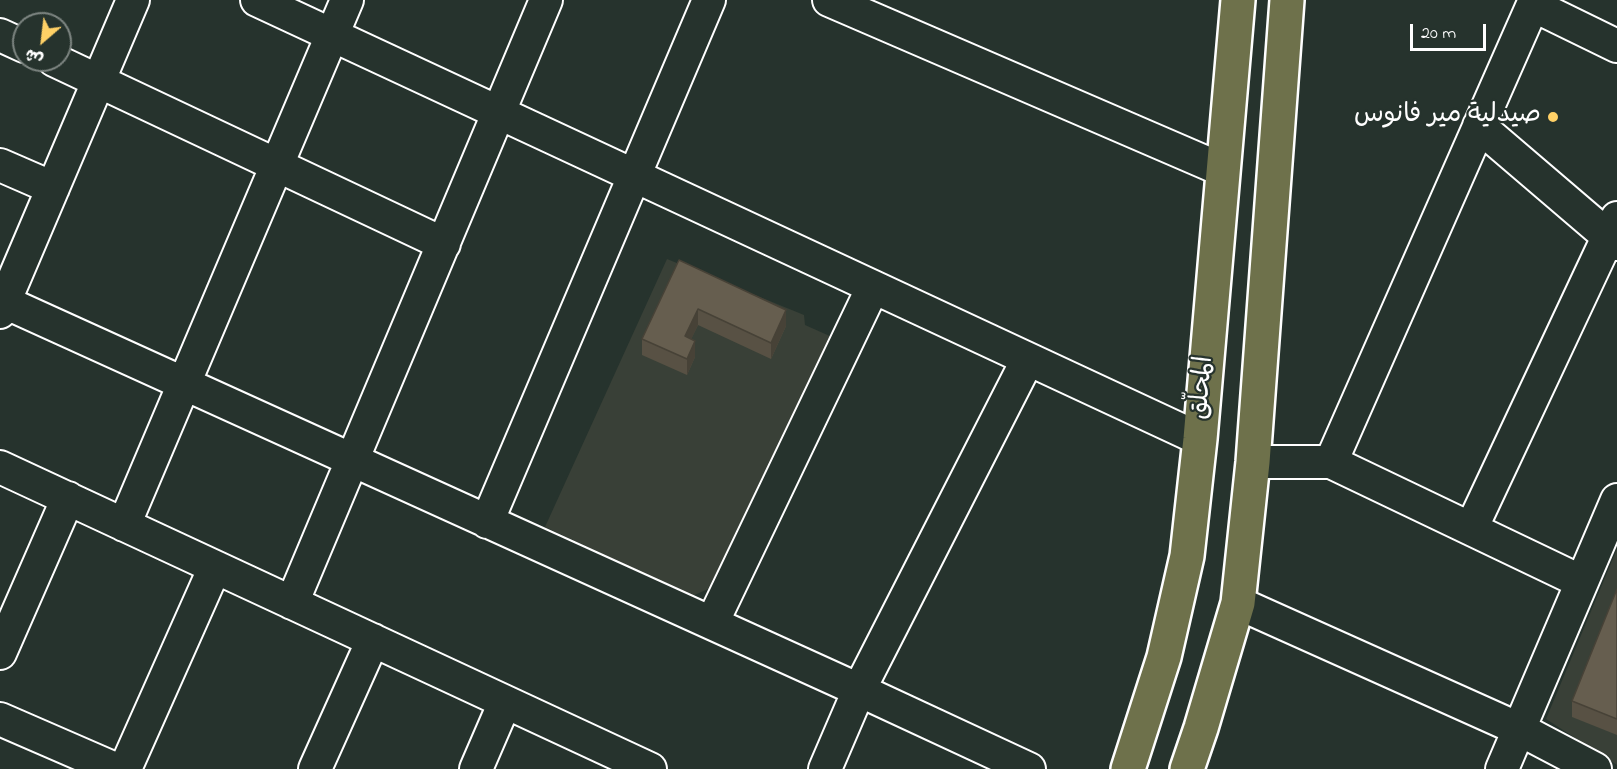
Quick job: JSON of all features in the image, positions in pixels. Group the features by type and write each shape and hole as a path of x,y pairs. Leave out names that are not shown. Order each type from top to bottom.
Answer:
{"highway":[{"path":"1187,769 1238,603 1253,462 1287,0"},
{"name":"المحلّق","path":"1128,769 1164,657 1187,556 1200,439 1223,170 1232,2"}],"street":[{"path":"133,0 1,304 184,384 1029,769"},
{"path":"257,0 1200,439"},
{"path":"124,525 347,0"},
{"path":"292,603 546,0"},
{"path":"487,522 709,0"},
{"path":"829,0 1223,170"},
{"path":"1331,462 1534,2 1617,46"},
{"path":"72,68 444,243"},
{"path":"1471,529 1614,232 1479,126"},
{"path":"0,165 53,188"},
{"path":"712,623 873,287"},
{"path":"825,769 859,690 1028,359"},
{"path":"1253,462 1331,462 1582,582"},
{"path":"0,467 650,769"},
{"path":"0,653 68,498"},
{"path":"1502,769 1617,500"},
{"path":"125,769 215,567"},
{"path":"1238,603 1519,729 1596,769"},
{"path":"315,769 373,640"},
{"path":"476,769 505,702"},
{"path":"0,719 116,769"}],"shaded area":[{"path":"667,259 804,315 805,325 832,337 713,587 692,596 545,527"},
{"path":"1617,549 1617,765 1546,719"}],"building":[{"path":"679,260 786,310 771,343 698,309 685,336 695,341 687,359 642,339"},
{"path":"1617,589 1617,719 1572,701"}],"place":[{"name":"صيدلية مير فانوس","path":"1553,117"}]}
